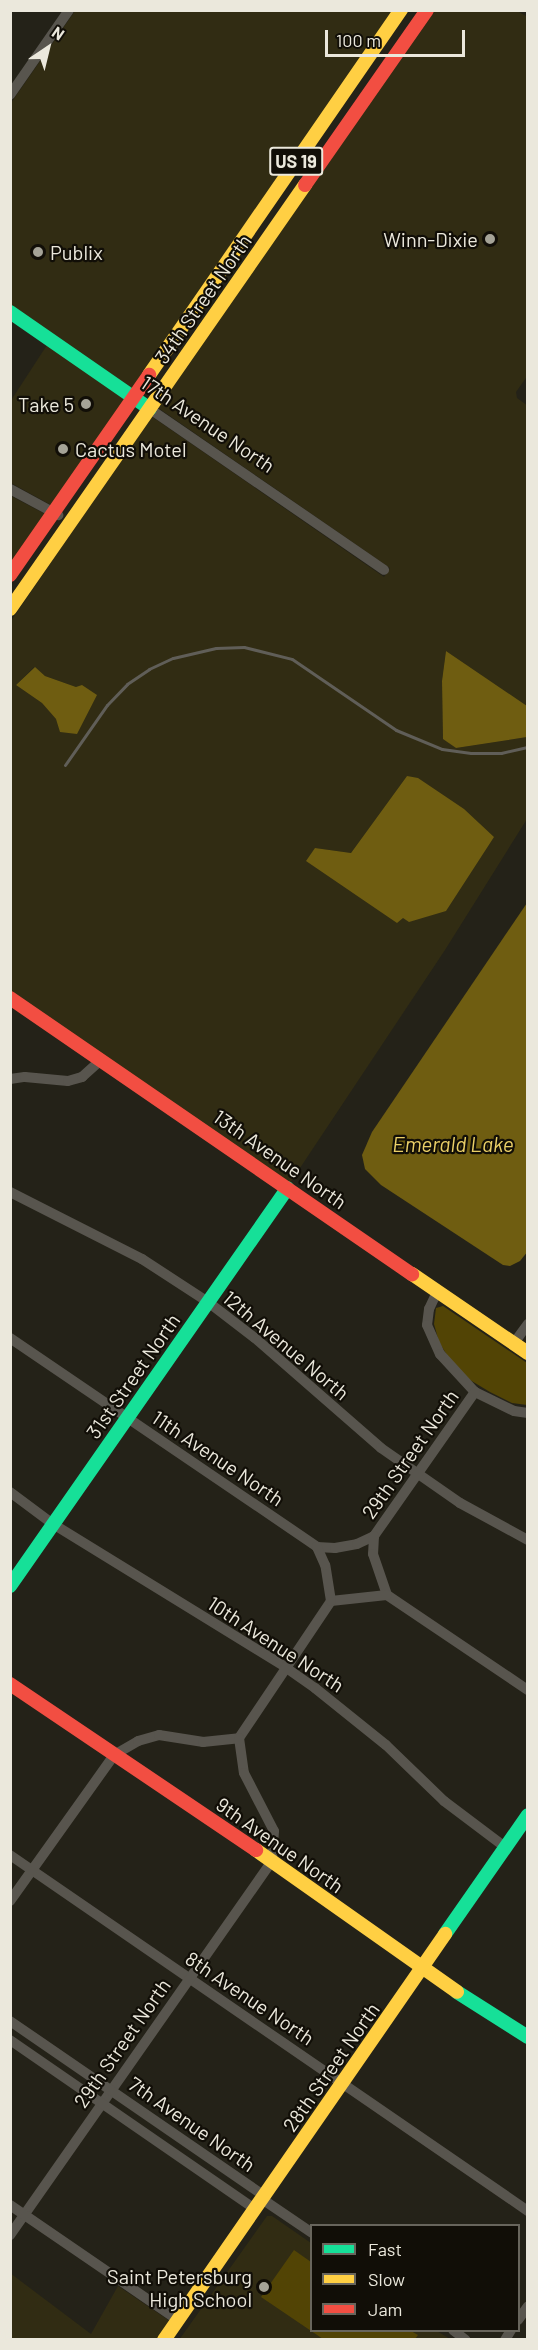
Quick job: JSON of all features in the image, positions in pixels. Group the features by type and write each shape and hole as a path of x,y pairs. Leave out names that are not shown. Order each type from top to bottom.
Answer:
{"main road":[{"name":"34th Street North","path":"10,574 400,10"},
{"name":"34th Street North","path":"10,609 427,10"},
{"path":"332,109 347,125"},
{"name":"17th Avenue North","path":"10,312 150,409"},
{"name":"13th Avenue North","path":"10,998 528,1353"},
{"name":"31st Street North","path":"10,1586 288,1188"},
{"name":"9th Avenue North","path":"10,1684 272,1861 422,1969 528,2037"},
{"name":"28th Street North","path":"164,2340 528,1815"}],"street":[{"path":"10,95 69,10"},
{"name":"17th Avenue North","path":"150,409 384,570"},
{"path":"10,489 71,522"},
{"path":"10,1079 25,1077 68,1081 82,1077 101,1060"},
{"name":"12th Avenue North","path":"10,1192 142,1259 208,1302 255,1338 355,1427 418,1475 460,1503 528,1540"},
{"name":"29th Street North","path":"437,1292 429,1309 427,1325 431,1339 453,1371 475,1392 514,1411 528,1413"},
{"path":"514,1343 528,1324"},
{"name":"11th Avenue North","path":"10,1338 317,1547"},
{"name":"29th Street North","path":"317,1547 335,1548 357,1544 374,1536 475,1392"},
{"name":"10th Avenue North","path":"10,1492 53,1524 285,1667 353,1717 444,1801 505,1847"},
{"name":"29th Street North","path":"374,1536 373,1554 387,1595"},
{"path":"272,1861 274,1830 244,1773 239,1738 331,1601 329,1584 317,1547"},
{"path":"331,1601 387,1595 528,1690"},
{"path":"10,1901 114,1755 138,1741 159,1735 203,1742 239,1738"},
{"name":"8th Avenue North","path":"10,1855 528,2211"},
{"name":"29th Street North","path":"10,2235 272,1861"},
{"name":"7th Avenue North","path":"10,2020 112,2090 261,2201"},
{"name":"7th Avenue North","path":"10,2040 102,2104 310,2232"},
{"path":"10,2205 178,2320"}],"shaded area":[{"path":"75,11 395,11 132,390 11,305 11,103"},
{"path":"435,11 517,11 528,17 528,375 516,392 517,398 528,406 527,706 446,651 442,681 443,738 456,748 527,737 527,819 445,950 290,1183 11,992 11,621 151,416 384,577 390,568 157,407","holes":["34,667 45,676 76,687 56,719 42,703 16,685","407,776 463,809 468,816 397,923 315,848 351,853"]},
{"path":"47,345 126,399 51,505 11,483 10,402"},
{"path":"11,496 45,514 11,564"},
{"path":"443,1306 527,1363 527,1405 512,1403 490,1392 470,1380 450,1360 439,1342 434,1324 436,1308"},
{"name":"Saint Petersburg High School","path":"267,2216 272,2216 310,2242 310,2332 439,2332 450,2339 179,2340"},
{"path":"294,2250 310,2261 310,2330 261,2297"},
{"path":"10,2273 91,2334 118,2286 171,2322 159,2339 11,2339"},
{"path":"313,2332 413,2332 418,2335 415,2339 323,2339"}],"water":[{"path":"446,651 527,706 527,737 456,748 443,739 442,681"},
{"path":"35,667 45,676 76,687 82,685 97,695 77,734 60,732 56,719 42,703 16,685"},
{"path":"407,776 418,778 464,809 494,837 446,911 409,922 403,918 397,923 306,861 315,848 351,853"},
{"name":"Emerald Lake","path":"527,903 528,1251 520,1261 510,1266 503,1265 381,1185 365,1169 362,1155 372,1132"}],"railway":[{"path":"65,765 107,705 127,684 149,669 173,658 216,648 244,647 292,659 396,730 442,749 471,753 501,753 528,747"}],"traffic: fast":[{"path":"10,312 150,409"},
{"path":"10,1586 288,1188"},
{"path":"445,1934 528,1815"},
{"path":"457,1992 528,2037"}],"traffic: slow":[{"path":"149,375 401,10"},
{"path":"10,609 305,185"},
{"path":"412,1274 528,1353"},
{"path":"256,1850 457,1992"},
{"path":"164,2340 445,1934"}],"traffic: jam":[{"path":"305,185 427,10"},
{"path":"10,575 149,375"},
{"path":"10,998 412,1274"},
{"path":"10,1684 256,1850"}],"place":[{"name":"Winn-Dixie","path":"490,239"},
{"name":"Publix","path":"38,252"},
{"name":"Take 5","path":"86,404"},
{"name":"Cactus Motel","path":"63,449"},
{"name":"Saint Petersburg High School","path":"264,2287"}]}
